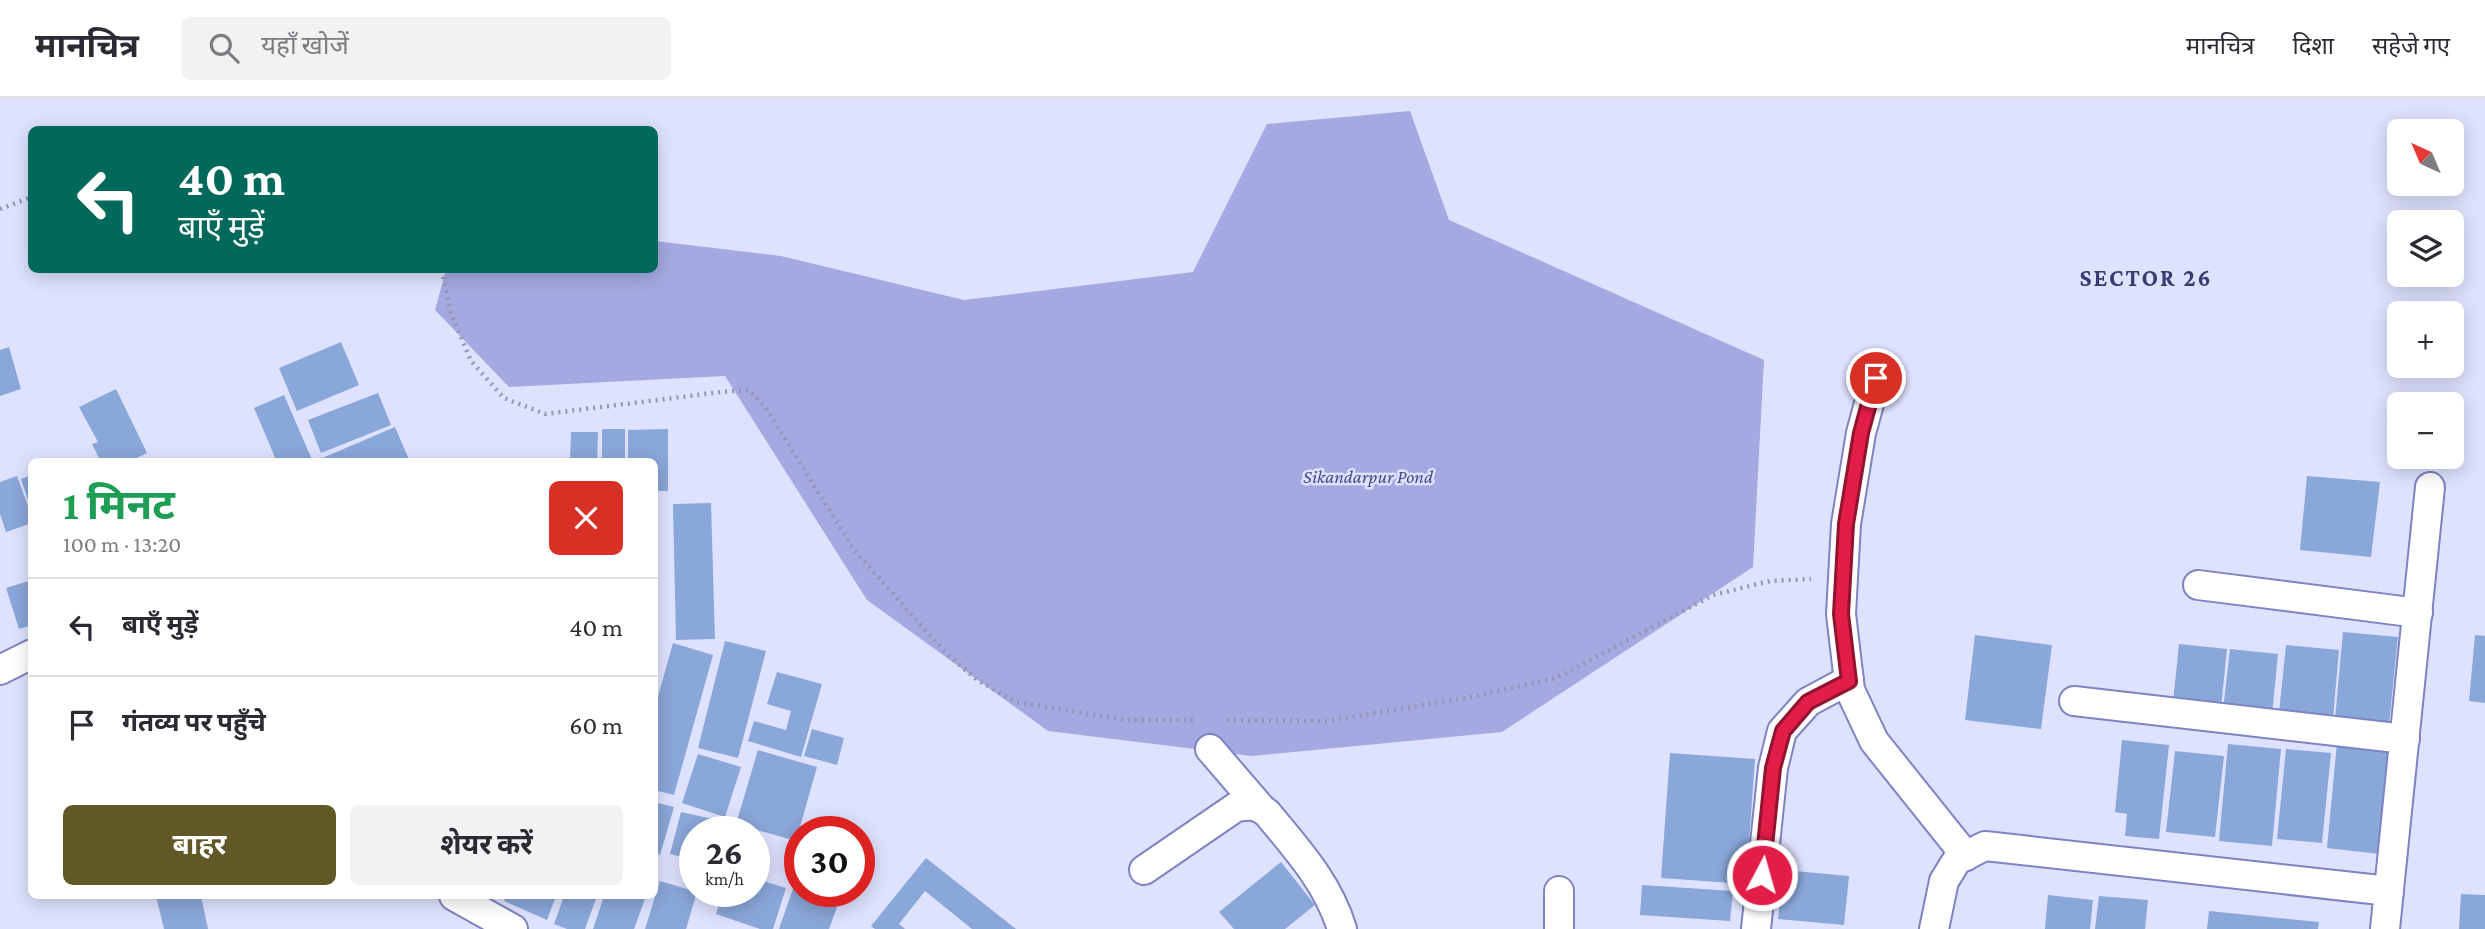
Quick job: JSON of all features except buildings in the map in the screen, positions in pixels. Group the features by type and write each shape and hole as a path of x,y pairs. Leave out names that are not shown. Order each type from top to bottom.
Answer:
{"street":[{"path":"1876,378 1861,433 1846,524 1841,614 1850,690 1874,741 1966,856"},
{"path":"2385,929 2430,487"},
{"path":"2198,585 2418,613"},
{"path":"0,670 28,656"},
{"path":"1756,929 1773,768 1783,731 1808,702 1849,681"},
{"path":"2074,701 2405,739"},
{"path":"1210,749 1315,871 1335,906 1342,929"},
{"path":"1144,870 1236,807 1249,804 1259,806"},
{"path":"1934,929 1944,881 1958,860 1985,846 2389,891"},
{"path":"1559,891 1559,929"},
{"path":"457,899 479,921 513,929"}],"path":[{"path":"0,209 28,198"},
{"path":"443,273 451,313 471,361 504,398 545,414 749,390 766,408 854,550 947,654 977,680 1016,702 1126,720 1202,720"},
{"path":"1215,720 1326,721 1466,698 1556,678 1713,595 1770,581 1843,577"}],"water":[{"name":"Sikandarpur Pond","path":"1410,111 1449,220 1764,360 1753,567 1502,732 1252,756 1048,731 867,600 725,376 509,387 435,310 445,273 658,273 658,241 781,256 964,300 1193,272 1267,124"}],"district":[{"name":"SECTOR 26","path":"2146,277"}],"route":[{"path":"1762,875 1773,768 1783,731 1808,702 1849,681 1841,614 1846,524 1861,433 1876,378"}]}
